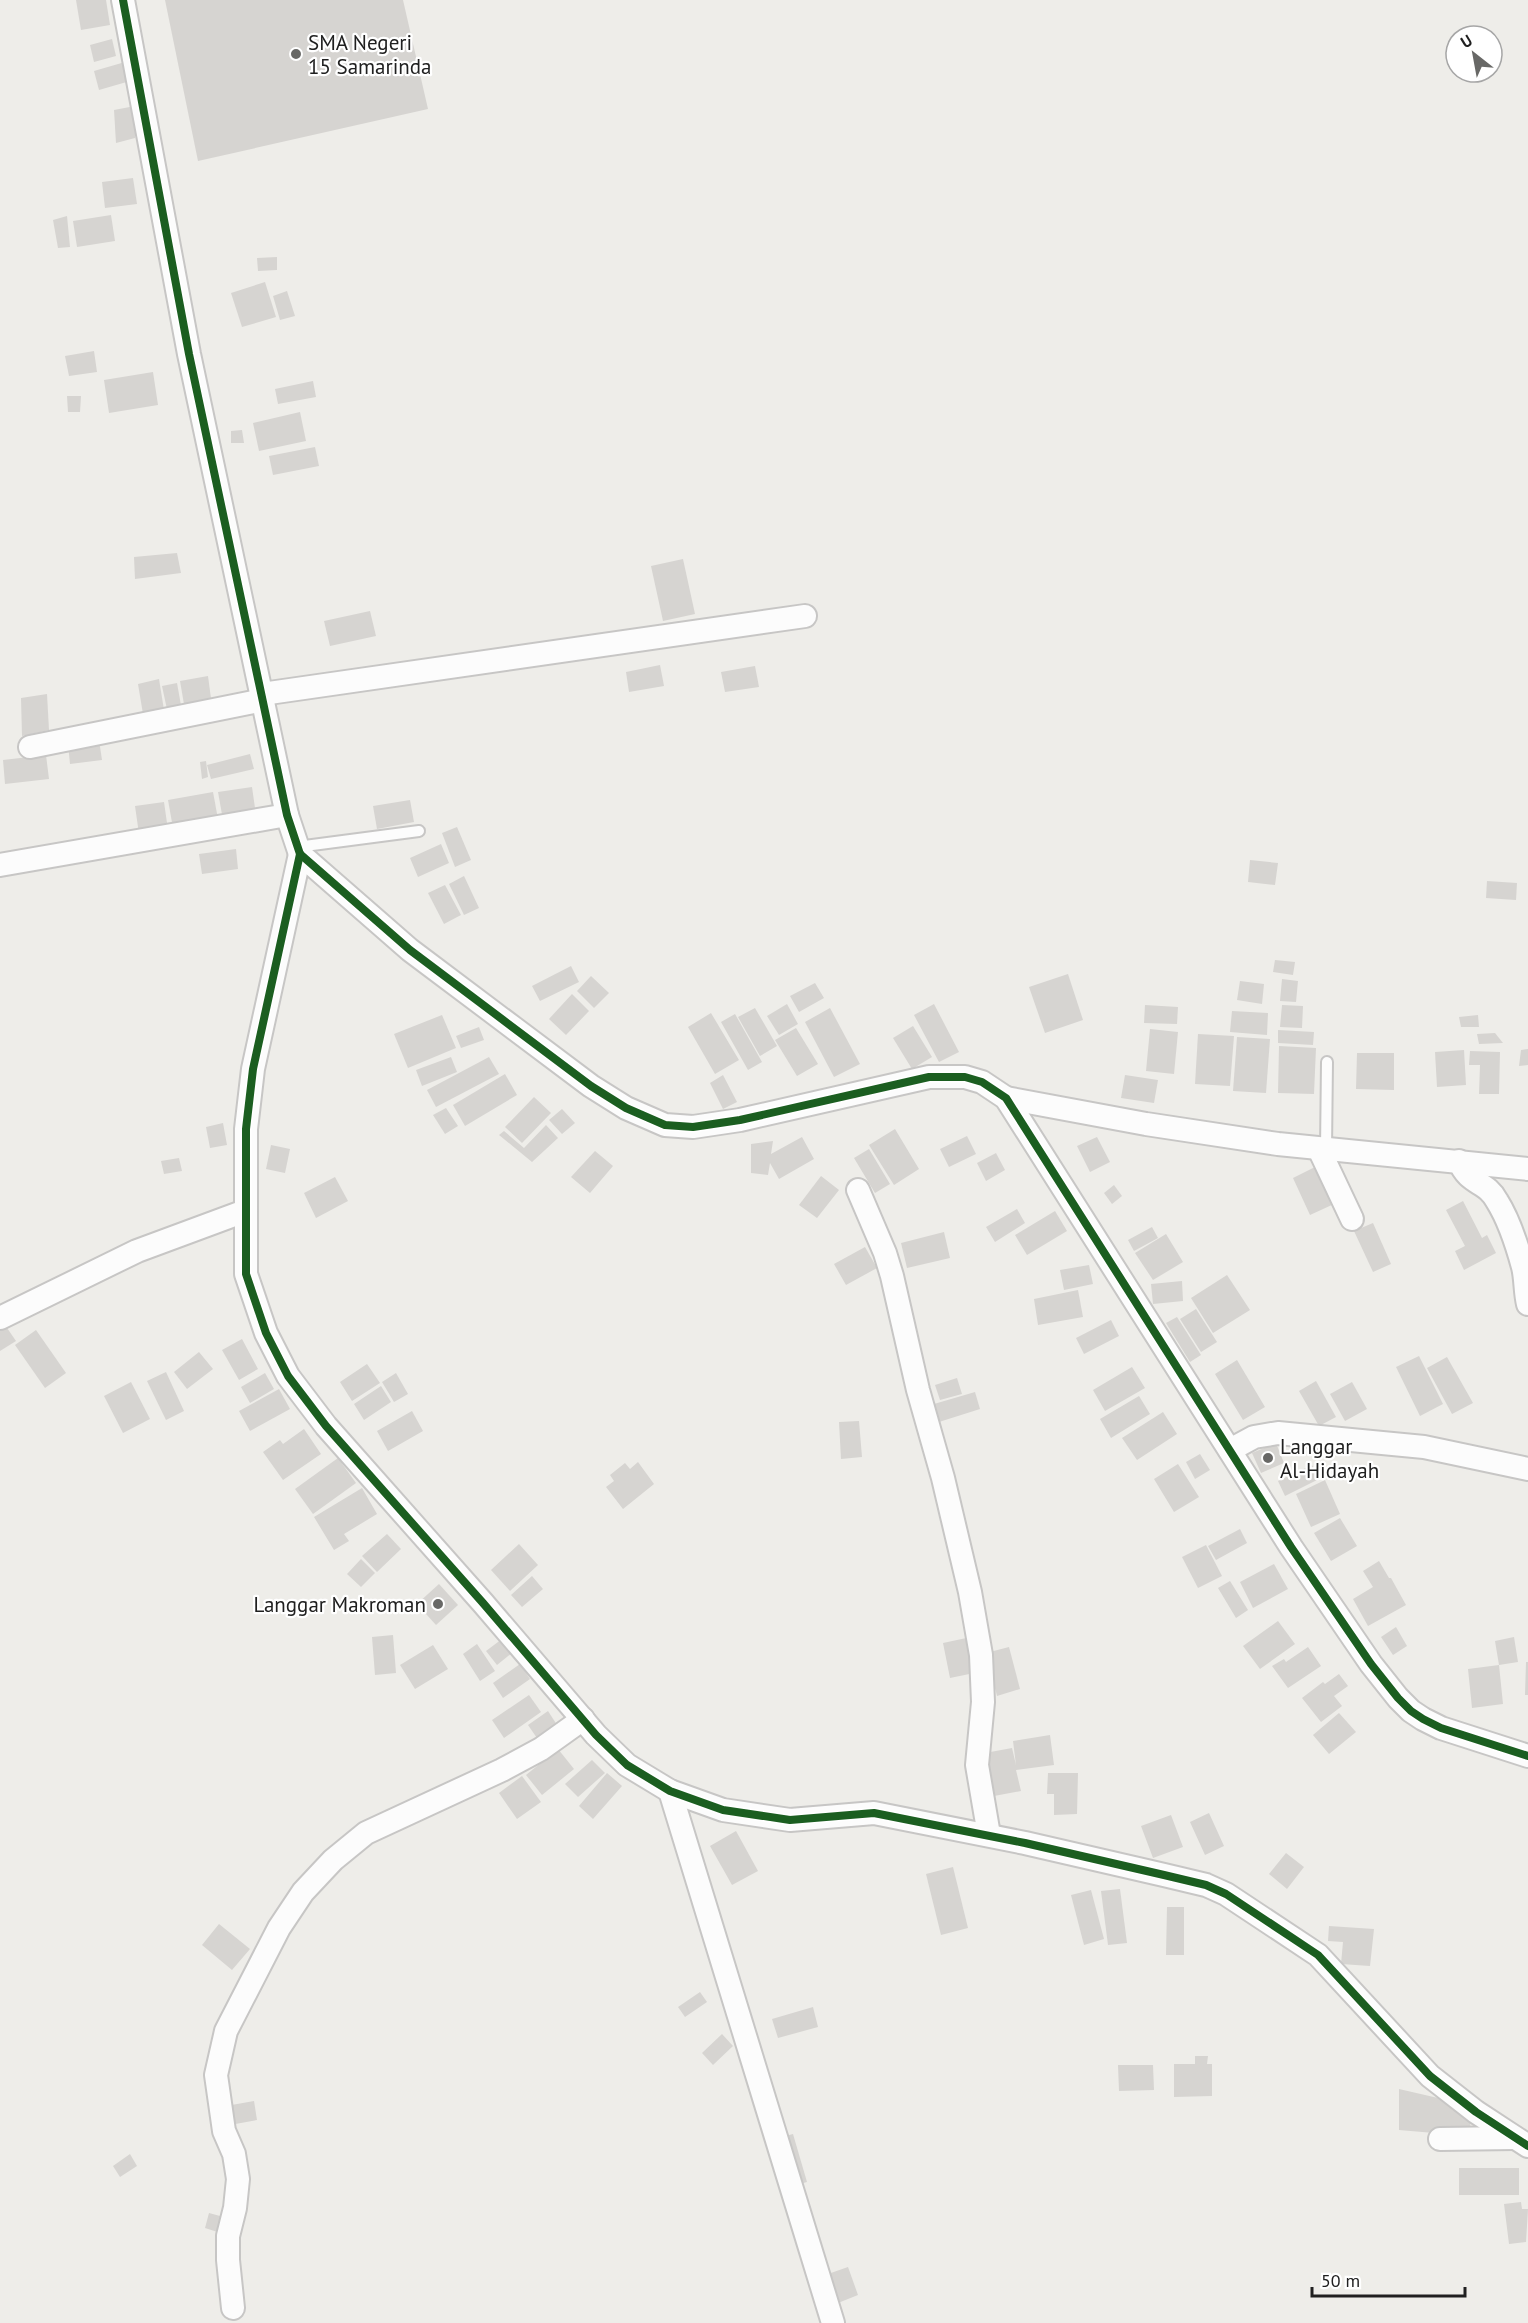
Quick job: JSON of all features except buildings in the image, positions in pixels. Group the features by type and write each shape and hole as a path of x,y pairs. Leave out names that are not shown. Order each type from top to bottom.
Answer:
{"street":[{"path":"123,0 189,354 287,815 298,850 253,1069 246,1129 246,1274 266,1333 288,1376 326,1426 583,1719 627,1765 670,1791 723,1810 790,1820 874,1813 989,1835 1164,1875 1227,1894 1317,1956 1430,2076 1476,2112 1521,2142"},
{"path":"30,747 262,697 805,616"},
{"path":"0,865 287,815"},
{"path":"298,850 410,950 544,1052 626,1108 665,1125 693,1127 740,1120 929,1077 965,1077 982,1082 1006,1098 1146,1124 1323,1149 1528,1168"},
{"path":"1006,1098 1291,1547 1371,1664 1411,1711 1441,1728 1528,1756"},
{"path":"1323,1149 1352,1219"},
{"path":"1459,1161 1468,1178 1491,1191 1497,1200 1507,1221 1523,1268 1528,1304"},
{"path":"858,1190 892,1276 970,1592 981,1655 983,1702 977,1764 989,1835"},
{"path":"0,1318 136,1251 245,1211"},
{"path":"1230,1450 1254,1437 1278,1433 1424,1448 1528,1470"},
{"path":"233,2308 228,2236 235,2208 238,2179 234,2154 224,2131 216,2074 226,2031 279,1928 303,1892 333,1860 366,1833 502,1770 541,1749 583,1719"},
{"path":"670,1791 833,2323"},
{"path":"1440,2139 1521,2142"}],"lane":[{"path":"298,850 419,831"},
{"path":"1323,1149 1327,1062"}],"cycle path":[{"path":"123,0 189,354 287,815 300,854 410,950 591,1086 626,1108 665,1125 693,1127 740,1120 929,1077 965,1077 982,1082 1006,1098 1291,1547 1371,1664 1398,1698 1423,1719 1441,1728 1528,1756"},
{"path":"300,854 253,1069 246,1129 246,1274 266,1333 288,1376 326,1426 596,1735 627,1765 670,1791 723,1810 790,1820 874,1813 1025,1843 1206,1885 1226,1894 1318,1955 1430,2076 1476,2112 1528,2146"}],"place":[{"name":"SMA Negeri 15 Samarinda","path":"296,54"},
{"name":"Langgar Al-Hidayah","path":"1268,1458"},
{"name":"Langgar Makroman","path":"438,1604"}]}
